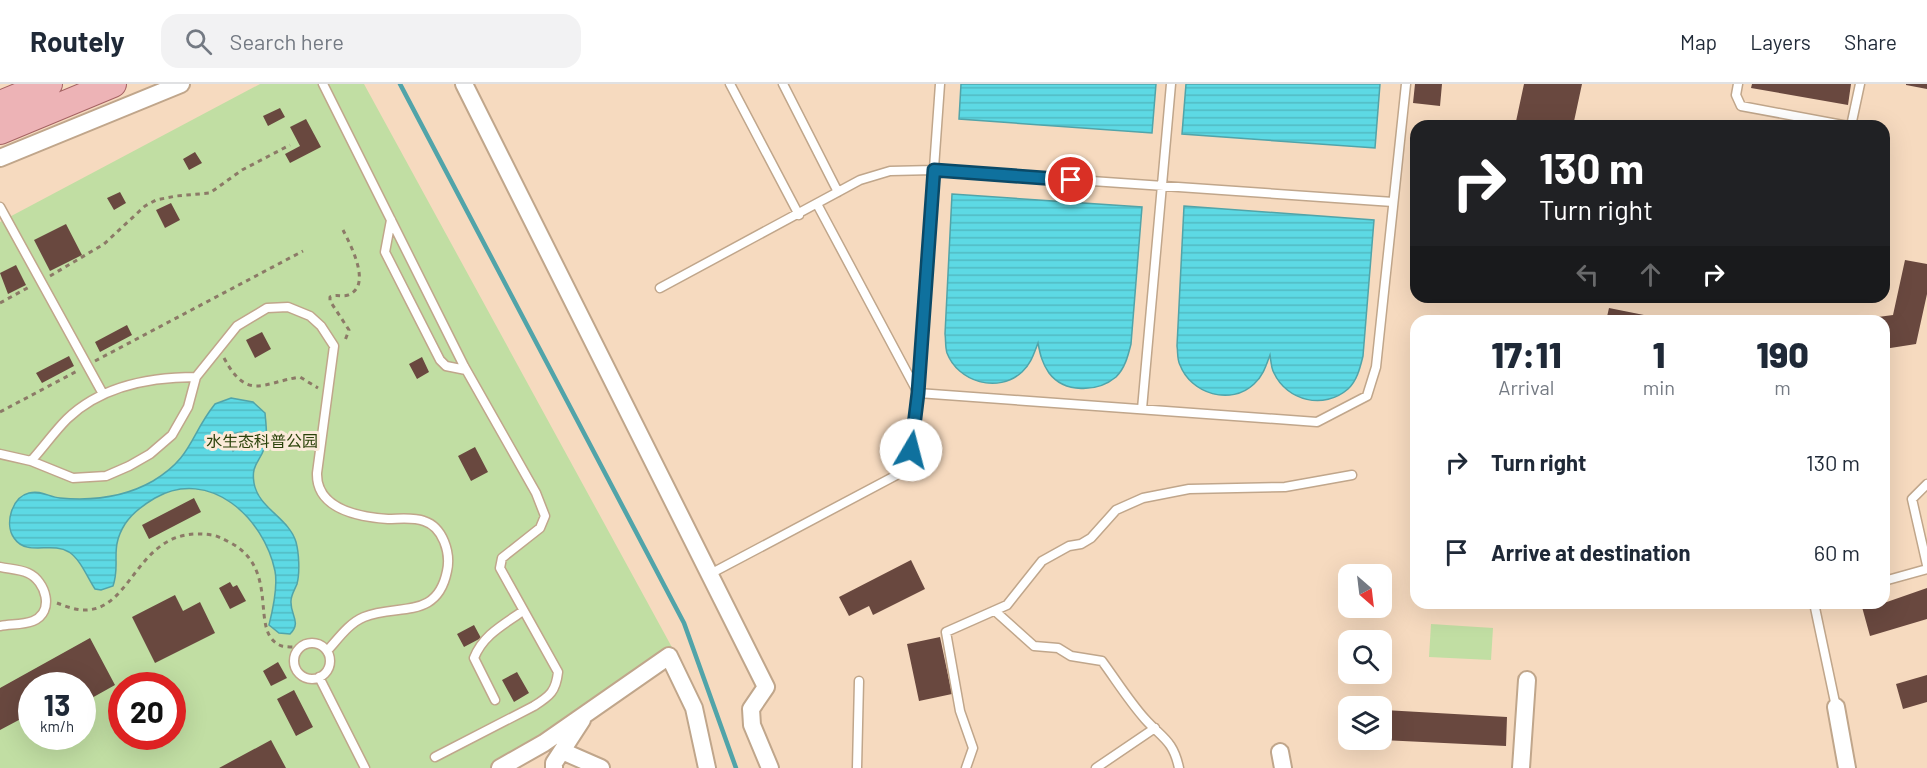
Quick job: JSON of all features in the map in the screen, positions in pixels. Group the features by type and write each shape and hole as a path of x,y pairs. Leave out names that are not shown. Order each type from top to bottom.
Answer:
{"main road":[{"path":"0,104 49,84"},
{"path":"0,131 113,84"}],"street":[{"path":"0,159 181,84"},
{"path":"464,84 766,687 751,709 752,725 770,768"},
{"path":"500,768 544,743 669,656 694,708 707,768"},
{"path":"1521,768 1527,680"},
{"path":"1836,707 1847,768"},
{"path":"554,768 562,751 587,713"},
{"path":"562,751 601,768"}],"lane":[{"path":"323,84 466,370 536,493 546,516 540,528 502,558 500,568 503,578 558,672 556,688 548,697 534,706 435,758"},
{"path":"730,84 798,215"},
{"path":"783,84 838,192"},
{"path":"710,574 908,469 918,393 940,84"},
{"path":"1142,410 1171,84"},
{"path":"918,393 1317,422 1367,396 1376,367 1406,84"},
{"path":"1738,84 1736,95 1741,106 1817,120"},
{"path":"1851,120 1860,84"},
{"path":"660,288 860,180 890,171 934,170 1394,202"},
{"path":"817,204 918,393"},
{"path":"0,207 103,394"},
{"path":"391,219 385,252 440,360 446,366 466,370"},
{"path":"0,454 31,461 73,478 106,476 129,466 150,454 172,435 188,407 196,377 237,326 267,308 288,308 310,316 321,326 334,346 317,472 319,491 327,501 347,512 385,519 425,521 440,534 448,559 444,582 436,596 426,604 409,611 364,617 351,625 327,651"},
{"path":"31,461 68,418 103,394 155,379 196,377"},
{"path":"966,768 974,748 960,711 946,632 1007,605 1019,593 1042,561 1069,546 1081,544 1091,538 1116,510 1143,498 1189,489 1285,487 1352,475"},
{"path":"1890,579 1927,567 1912,499 1927,484"},
{"path":"0,567 29,573 39,581 47,600 42,614 33,621 0,626"},
{"path":"1815,609 1836,707"},
{"path":"995,611 1034,646 1058,648 1071,656 1102,661 1145,720 1168,740 1176,753 1179,768"},
{"path":"495,700 474,658 478,648 490,632 523,612"},
{"path":"317,643 330,656 328,669 319,677 308,678 299,672 294,662 300,647 317,643"},
{"path":"319,677 365,768"},
{"path":"857,768 859,681"},
{"path":"1096,768 1118,756 1122,748 1155,728"}],"path":[{"path":"0,303 104,244 145,206 156,200 210,194 242,170 290,145"},
{"path":"334,346 345,343 349,330 330,297 335,294 347,295 356,289 359,281 357,260 343,230"},
{"path":"0,412 303,251"},
{"path":"219,347 240,382 260,387 300,377 312,382 328,398"},
{"path":"47,600 85,611 93,608 120,591 160,546 177,536 214,535 237,547 253,563 261,579 266,630 273,640 281,645 300,647"}],"green space":[{"name":"水生态科普公园","path":"260,84 364,84 674,651 495,768 0,768 0,222"},
{"path":"1431,624 1493,628 1491,660 1429,657"}],"water":[{"path":"961,84 1156,84 1152,133 959,119"},
{"path":"1186,84 1380,84 1375,148 1182,134"},
{"path":"952,194 1142,207 1131,344 1124,366 1116,377 1100,386 1090,388 1081,389 1063,384 1049,373 1038,343 1025,369 1012,379 1002,382 980,382 969,378 952,363 946,351 945,334"},
{"path":"1184,206 1374,220 1363,356 1356,378 1348,389 1328,399 1317,401 1297,396 1280,383 1273,371 1270,355 1257,381 1245,391 1234,394 1212,394 1202,390 1185,375 1178,361 1177,346"},
{"path":"231,398 253,402 265,413 266,440 253,477 261,499 287,526 296,542 299,574 292,594 291,606 295,626 290,634 279,633 269,625 275,598 276,577 269,551 247,516 232,503 214,494 195,489 175,490 155,498 138,509 120,533 116,549 113,586 101,590 95,589 80,564 69,552 55,548 26,547 19,544 11,532 10,519 14,505 29,493 37,492 60,498 108,497 131,491 153,481 184,454 215,404","holes":["241,432 244,440 233,451 228,441 231,435"]}],"building":[{"path":"1415,84 1442,84 1440,106 1413,103"},
{"path":"1524,84 1582,84 1574,120 1516,120"},
{"path":"1752,84 1851,84 1848,105 1751,88"},
{"path":"1927,84 1927,89 1906,85"},
{"path":"280,108 285,117 268,126 263,116"},
{"path":"306,119 321,147 290,163 285,154 300,146 290,127"},
{"path":"195,152 202,163 189,170 183,159"},
{"path":"120,192 126,203 114,210 107,198"},
{"path":"171,203 180,220 165,228 156,210"},
{"path":"66,224 82,255 50,271 34,240"},
{"path":"1905,260 1927,264 1927,294 1916,344 1890,348 1890,315 1893,315"},
{"path":"16,265 26,285 8,294 0,273"},
{"path":"1609,308 1644,315 1607,315"},
{"path":"127,325 132,335 100,352 95,342"},
{"path":"262,332 271,349 255,358 246,340"},
{"path":"69,356 74,366 42,383 36,373"},
{"path":"422,357 429,372 417,379 409,364"},
{"path":"475,447 488,472 471,481 458,456"},
{"path":"194,498 201,512 149,539 142,525"},
{"path":"911,560 925,589 873,615 869,606 849,616 839,597"},
{"path":"230,582 233,587 237,585 246,601 230,609 219,588"},
{"path":"1927,588 1927,619 1870,636 1863,609 1890,609 1890,601"},
{"path":"175,595 183,611 200,602 215,633 155,663 132,617"},
{"path":"474,625 481,638 464,647 457,634"},
{"path":"940,637 952,694 919,701 907,644"},
{"path":"90,638 108,672 108,689 96,696 96,672 29,672"},
{"path":"278,662 287,678 271,686 263,671"},
{"path":"517,672 529,693 514,702 502,680"},
{"path":"1927,675 1927,702 1903,709 1896,684"},
{"path":"18,678 18,720 0,730 0,688"},
{"path":"294,690 313,727 296,736 277,699"},
{"path":"1392,710 1507,717 1506,746 1392,740"},
{"path":"271,740 286,768 219,768"}],"waterway":[{"path":"400,84 684,623 736,768"}],"route":[{"path":"911,450 918,393 934,170 1071,180"}]}
